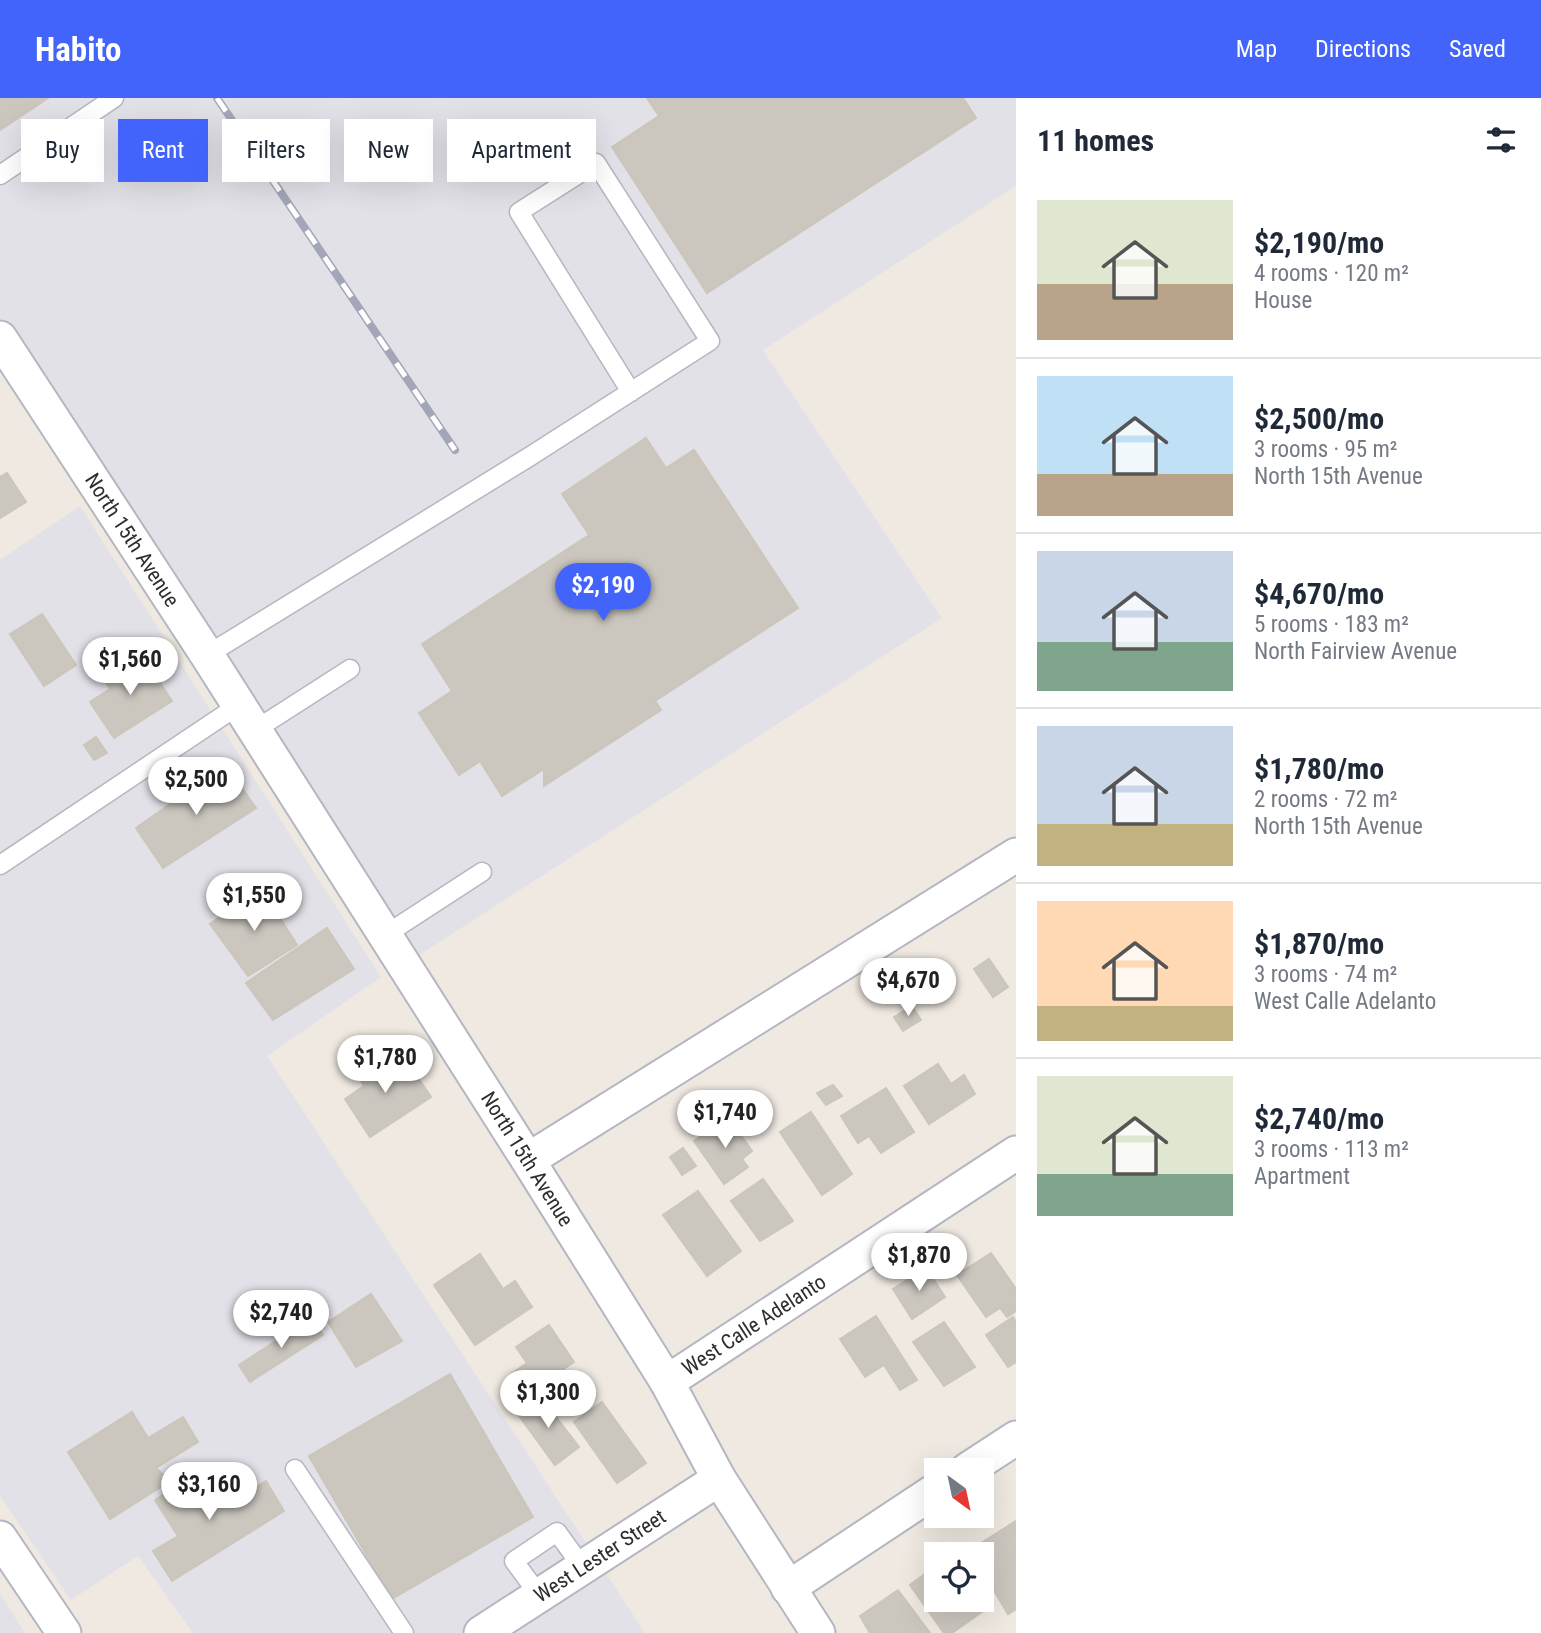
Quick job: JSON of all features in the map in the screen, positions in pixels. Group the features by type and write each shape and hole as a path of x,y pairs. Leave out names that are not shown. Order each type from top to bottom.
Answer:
{"street":[{"name":"North 15th Avenue","path":"0,338 207,654 528,1160 667,1382 719,1479 818,1633"},
{"path":"528,1160 1016,855"},
{"name":"West Calle Adelanto","path":"667,1382 1016,1153"},
{"path":"985,1458 1016,1438"},
{"name":"West Lester Street","path":"481,1633 719,1479"},
{"path":"788,1588 924,1498"},
{"path":"0,1538 64,1633"}],"lane":[{"path":"0,175 114,98"},
{"path":"207,654 528,457 631,392 710,341 596,163 519,212 631,392"},
{"path":"0,865 247,718 350,669"},
{"path":"385,935 482,872"},
{"path":"295,1469 404,1633"},
{"path":"539,1595 514,1561 557,1532 583,1568"}],"shaded area":[{"path":"0,98 1016,98 1016,186 763,350 942,618 410,961 0,320"},
{"path":"80,506 381,977 267,1056 645,1633 193,1633 138,1556 71,1600 0,1496 0,560"},
{"path":"0,1594 25,1633 0,1633"}],"building":[{"path":"0,98 48,98 0,130"},
{"path":"647,98 963,98 976,118 707,293 612,147 659,116"},
{"path":"646,438 666,468 694,450 798,608 655,701 661,710 544,786 544,769 502,796 480,761 459,775 419,713 452,691 422,644 589,535 562,494"},
{"path":"7,473 26,502 0,518 0,477"},
{"path":"42,614 76,665 44,686 10,634"},
{"path":"141,655 172,701 114,738 90,702 110,689 104,680"},
{"path":"96,737 107,753 94,760 84,745"},
{"path":"226,765 256,808 163,868 136,828"},
{"path":"261,888 297,945 248,976 210,924"},
{"path":"327,928 354,969 273,1020 246,983"},
{"path":"989,959 1008,987 993,997 974,969"},
{"path":"912,1006 921,1020 903,1031 894,1017"},
{"path":"386,1053 405,1082 416,1075 431,1097 370,1137 345,1099 364,1086 356,1073"},
{"path":"938,1064 951,1084 964,1075 975,1094 929,1124 904,1086"},
{"path":"833,1085 842,1096 826,1105 817,1093"},
{"path":"886,1088 914,1132 881,1153 869,1136 858,1143 841,1116"},
{"path":"811,1112 852,1174 822,1195 780,1132"},
{"path":"728,1117 752,1151 742,1159 748,1167 724,1184 694,1141"},
{"path":"683,1148 696,1166 682,1175 670,1157"},
{"path":"763,1179 793,1221 760,1241 731,1201"},
{"path":"698,1191 741,1251 707,1276 663,1215"},
{"path":"991,1253 1016,1289 1016,1311 1007,1317 1000,1308 986,1317 957,1275"},
{"path":"480,1254 503,1289 515,1281 532,1307 475,1345 434,1285"},
{"path":"926,1268 945,1297 912,1319 893,1289"},
{"path":"371,1294 402,1341 356,1367 328,1322"},
{"path":"876,1316 917,1380 900,1390 884,1365 865,1377 840,1339"},
{"path":"1013,1317 1016,1322 1016,1362 1008,1367 986,1335"},
{"path":"311,1318 323,1335 250,1382 239,1365"},
{"path":"944,1322 975,1367 944,1386 913,1342"},
{"path":"549,1325 574,1362 525,1395 511,1374 527,1363 516,1347"},
{"path":"450,1374 533,1517 392,1599 309,1456"},
{"path":"540,1396 579,1447 555,1465 517,1413"},
{"path":"602,1402 646,1463 617,1483 574,1422"},
{"path":"132,1412 148,1438 183,1417 198,1442 156,1468 170,1481 110,1519 68,1452"},
{"path":"199,1472 221,1508 266,1481 284,1511 172,1581 153,1551 178,1536 155,1500"},
{"path":"1016,1521 1016,1609 1008,1614 994,1590 994,1542 983,1542"},
{"path":"924,1575 924,1605 910,1585"},
{"path":"898,1590 930,1633 870,1633 860,1616"},
{"path":"929,1612 982,1612 952,1633 944,1633"}],"railway":[{"path":"217,98 455,450"}]}
